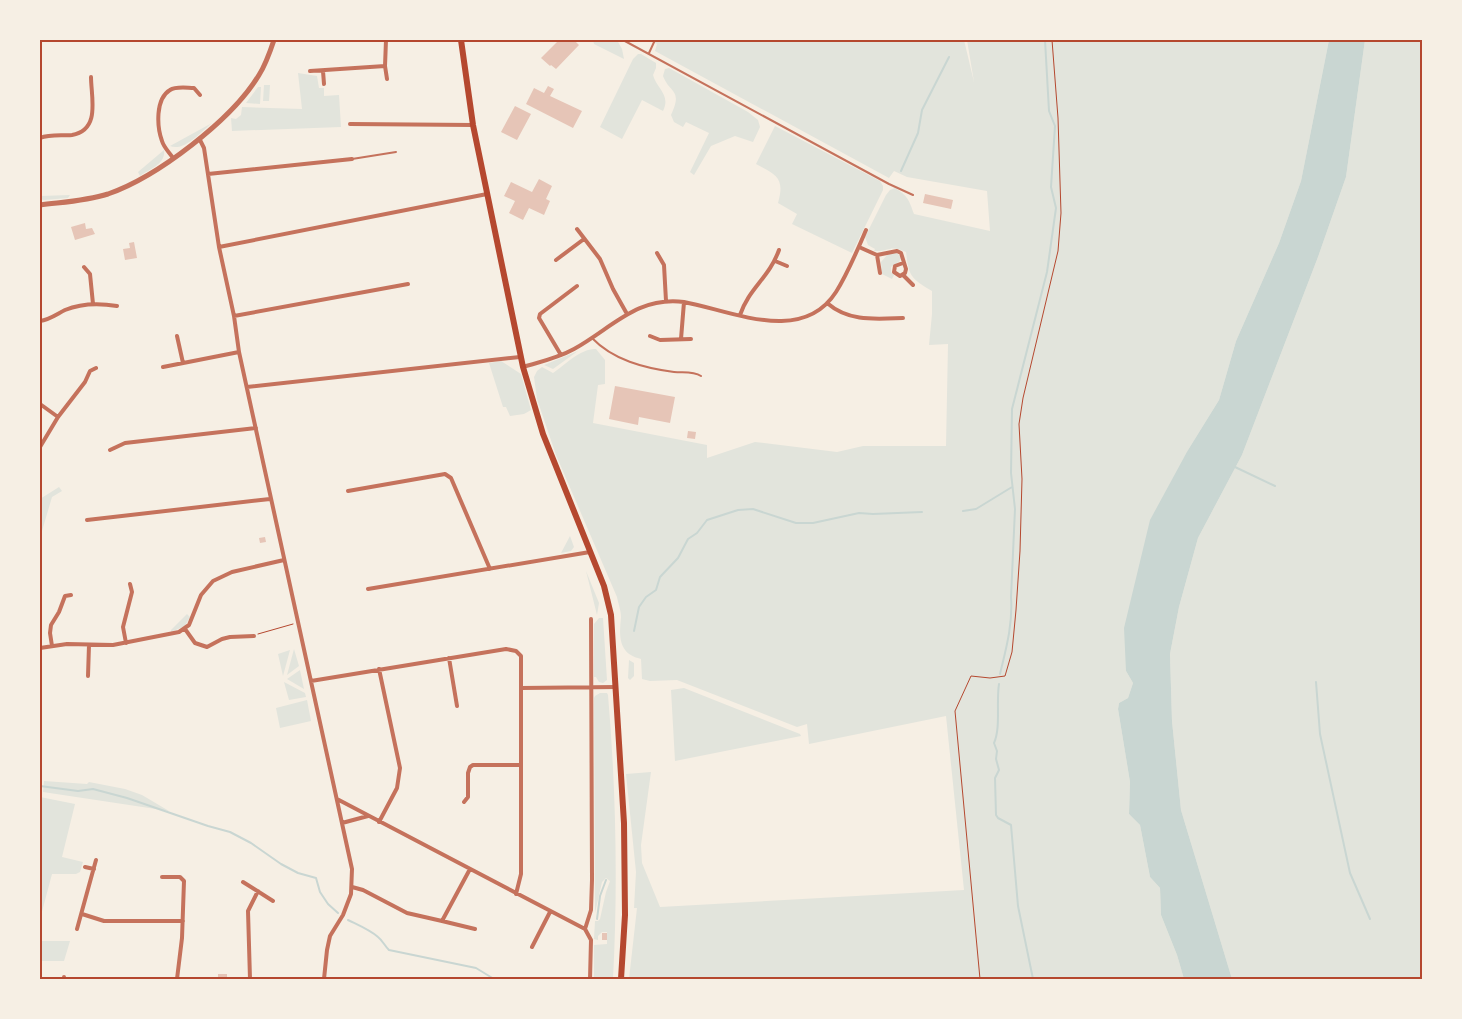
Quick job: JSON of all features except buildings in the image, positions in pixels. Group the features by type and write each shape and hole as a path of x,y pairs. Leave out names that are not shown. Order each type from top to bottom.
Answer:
{"main road":[{"path":"461,40 473,125 520,357 540,424 604,586 611,615 624,823 625,915 621,979"}],"street":[{"path":"40,206 78,201 107,194 140,179 200,140 225,117 253,86 264,68 274,40"},
{"path":"386,40 384,66 387,79"},
{"path":"310,71 384,66"},
{"path":"323,71 324,84"},
{"path":"40,138 50,135 72,135 86,129 90,123 93,110 91,77"},
{"path":"84,83 91,83"},
{"path":"173,158 162,140 160,126 161,100 168,92 175,88 194,88 200,95"},
{"path":"350,124 473,125"},
{"path":"200,140 204,148 219,247 234,316 239,352 352,870 350,901 328,944 324,979"},
{"path":"208,174 352,159"},
{"path":"219,247 487,194"},
{"path":"577,229 600,260 627,314"},
{"path":"523,367 561,355 592,338 627,314 645,306 666,301 684,302 768,321 796,320 812,314 827,303 836,293 866,230"},
{"path":"556,260 584,239"},
{"path":"859,247 877,256 898,251 902,253 906,269 903,275"},
{"path":"740,316 749,296 766,276 775,261 778,250"},
{"path":"657,253 664,265 666,301"},
{"path":"877,256 880,273"},
{"path":"775,261 786,266"},
{"path":"903,263 895,266 894,272 900,276 903,275 913,285"},
{"path":"84,268 90,274 93,304"},
{"path":"234,316 408,284"},
{"path":"561,355 539,318 540,314 577,286"},
{"path":"681,339 684,302"},
{"path":"827,303 838,312 850,317 903,318"},
{"path":"40,321 47,320 72,308 93,304 117,306"},
{"path":"177,336 183,363"},
{"path":"650,336 660,340 691,338"},
{"path":"163,367 239,352"},
{"path":"247,387 520,357"},
{"path":"40,447 58,417 85,382 90,371 96,368"},
{"path":"40,404 58,417"},
{"path":"110,450 125,443 256,428"},
{"path":"348,491 444,474 449,475 452,478 490,569"},
{"path":"87,520 270,499"},
{"path":"368,589 590,552"},
{"path":"40,648 68,644 104,645 126,643 171,634 185,629 201,596 213,581 232,572 284,560"},
{"path":"126,643 123,627 124,619 134,592 130,584"},
{"path":"52,646 50,625 59,612 64,594 71,595"},
{"path":"585,929 591,910 592,880 591,619"},
{"path":"185,629 195,643 207,647 222,638 254,636"},
{"path":"247,637 250,642"},
{"path":"88,676 89,645"},
{"path":"311,681 506,649 516,651 521,656 522,874 516,894"},
{"path":"448,658 457,706"},
{"path":"379,822 397,788 400,768 380,669"},
{"path":"521,688 617,687"},
{"path":"464,802 468,797 468,773 473,765 521,765"},
{"path":"468,797 474,801"},
{"path":"337,799 585,929 590,940 590,979"},
{"path":"342,823 368,816"},
{"path":"78,930 96,860"},
{"path":"85,867 94,869"},
{"path":"442,921 470,868"},
{"path":"162,877 183,879 182,938 177,979"},
{"path":"243,882 273,901"},
{"path":"352,887 363,890 407,912 475,929"},
{"path":"250,979 248,911 258,891"},
{"path":"532,947 550,912"},
{"path":"82,914 104,921 183,921"}],"lane":[{"path":"624,40 880,180 913,195"},
{"path":"649,53 655,40"},
{"path":"352,159 396,152"},
{"path":"592,338 612,354 640,365 674,372 696,373 701,376"}],"path":[{"path":"980,979 955,711 971,676 990,678 1005,676 1012,652 1020,551 1022,479 1019,424 1023,398 1058,251 1061,213 1058,118 1052,40"},
{"path":"254,636 262,632 298,623"}],"shaded area":[{"path":"593,40 617,40 622,49 624,59 594,44"},
{"path":"650,40 964,40 974,82 967,40 1329,40 1301,181 1279,243 1236,341 1219,400 1188,450 1126,671 1133,683 1128,698 1119,703 1118,709 1130,782 1129,814 1140,825 1150,877 1160,888 1161,915 1177,955 1184,979 629,979 637,908 634,908 636,872 626,774 651,772 641,845 642,863 660,907 964,890 946,716 809,744 807,724 797,727 677,680 650,681 642,679 641,659 633,657 624,649 620,637 621,614 617,597 556,455 537,399 534,377 542,367 553,373 579,354 590,349 596,349 605,360 605,384 598,385 593,423 707,445 707,458 755,442 837,452 863,446 946,446 948,344 929,345 932,291 912,276 906,252 893,248 874,251 875,249 868,245 865,237 886,195 895,188 908,199 914,214 990,231 987,191 907,177 894,171 889,178 655,51 657,44"},
{"path":"1329,40 1365,40 1346,177 1318,257 1242,455 1198,538 1179,607 1170,654 1172,721 1181,810 1232,979 1184,979 1177,955 1161,915 1160,888 1150,877 1140,825 1129,814 1130,782 1118,709 1119,703 1128,698 1133,683 1126,671 1124,628 1150,520 1188,450 1219,400 1236,341 1279,243 1301,181"},
{"path":"1365,40 1422,40 1422,979 1232,979 1181,810 1172,721 1170,654 1179,607 1198,538 1242,455 1318,257 1346,177"},
{"path":"638,54 656,63 653,75 664,96 665,105 663,111 642,100 622,139 600,127 633,59"},
{"path":"669,68 748,112 758,120 760,127 753,142 735,136 711,146 694,175 690,172 709,133 686,122 683,127 674,122 671,115 676,96 663,76 665,69"},
{"path":"298,73 317,76 319,88 324,88 324,96 339,95 341,127 232,131 231,118 236,119 241,115 242,107 302,109"},
{"path":"264,85 270,85 269,101 263,101"},
{"path":"258,87 261,87 260,104 246,103"},
{"path":"212,123 187,144 175,147 170,146"},
{"path":"775,126 880,181 883,190 852,253 792,224 797,214 778,203 780,183 778,178 756,164"},
{"path":"164,150 160,163 140,176 138,172"},
{"path":"70,195 68,198 40,199 40,196"},
{"path":"897,253 901,258 899,262 891,267 891,272 894,275 892,279 882,274 881,262 888,254"},
{"path":"578,351 553,369 544,365"},
{"path":"501,361 521,374 531,410 524,414 510,416 506,407 503,407 489,363"},
{"path":"59,487 62,491 52,497 40,545 40,499"},
{"path":"570,536 574,547 571,551 561,553"},
{"path":"586,571 599,603 597,615"},
{"path":"187,614 190,617 185,626 171,632 171,630"},
{"path":"599,618 603,618 607,680 603,683 594,677 594,624"},
{"path":"294,649 299,666 287,675"},
{"path":"290,650 283,676 278,654"},
{"path":"629,660 634,663 634,676 630,680 628,678"},
{"path":"300,670 304,689 287,679"},
{"path":"284,682 305,693 306,697 289,700"},
{"path":"684,688 801,736 675,761 671,690"},
{"path":"600,693 607,693 608,695 613,766 616,873 613,979 594,979 594,945 607,944 607,932 602,932 598,936 598,940 594,939 595,921 600,919 610,881 606,878 602,882 595,913 594,698"},
{"path":"307,700 311,721 280,728 276,708"},
{"path":"44,781 87,784 89,782 125,789 142,795 169,811 43,792"},
{"path":"40,797 75,804 62,857 83,862 80,872 76,874 52,874 40,919"},
{"path":"41,941 70,941 64,961 40,961"}],"waterway":[{"path":"1000,674 1011,617 1015,509 1011,473 1012,409 1047,272 1056,208 1051,187 1055,126 1049,111 1045,40"},
{"path":"901,171 918,133 922,110 949,57"},
{"path":"1235,467 1275,486"},
{"path":"963,511 976,509 1012,487"},
{"path":"634,631 639,607 646,597 656,590 660,577 678,558 688,539 697,533 707,520 738,510 753,509 796,523 813,523 859,513 922,512"},
{"path":"1316,682 1320,734 1350,873 1370,919"},
{"path":"999,684 998,722 994,743 999,770 995,778 996,815 1011,825 1018,906 1033,979"},
{"path":"40,786 78,791 93,789 127,798 230,832 251,843 281,864 298,873 316,878 320,892 328,904 338,913"},
{"path":"597,919 600,896 606,880"},
{"path":"348,920 375,934 389,950 476,968 494,979"}]}
